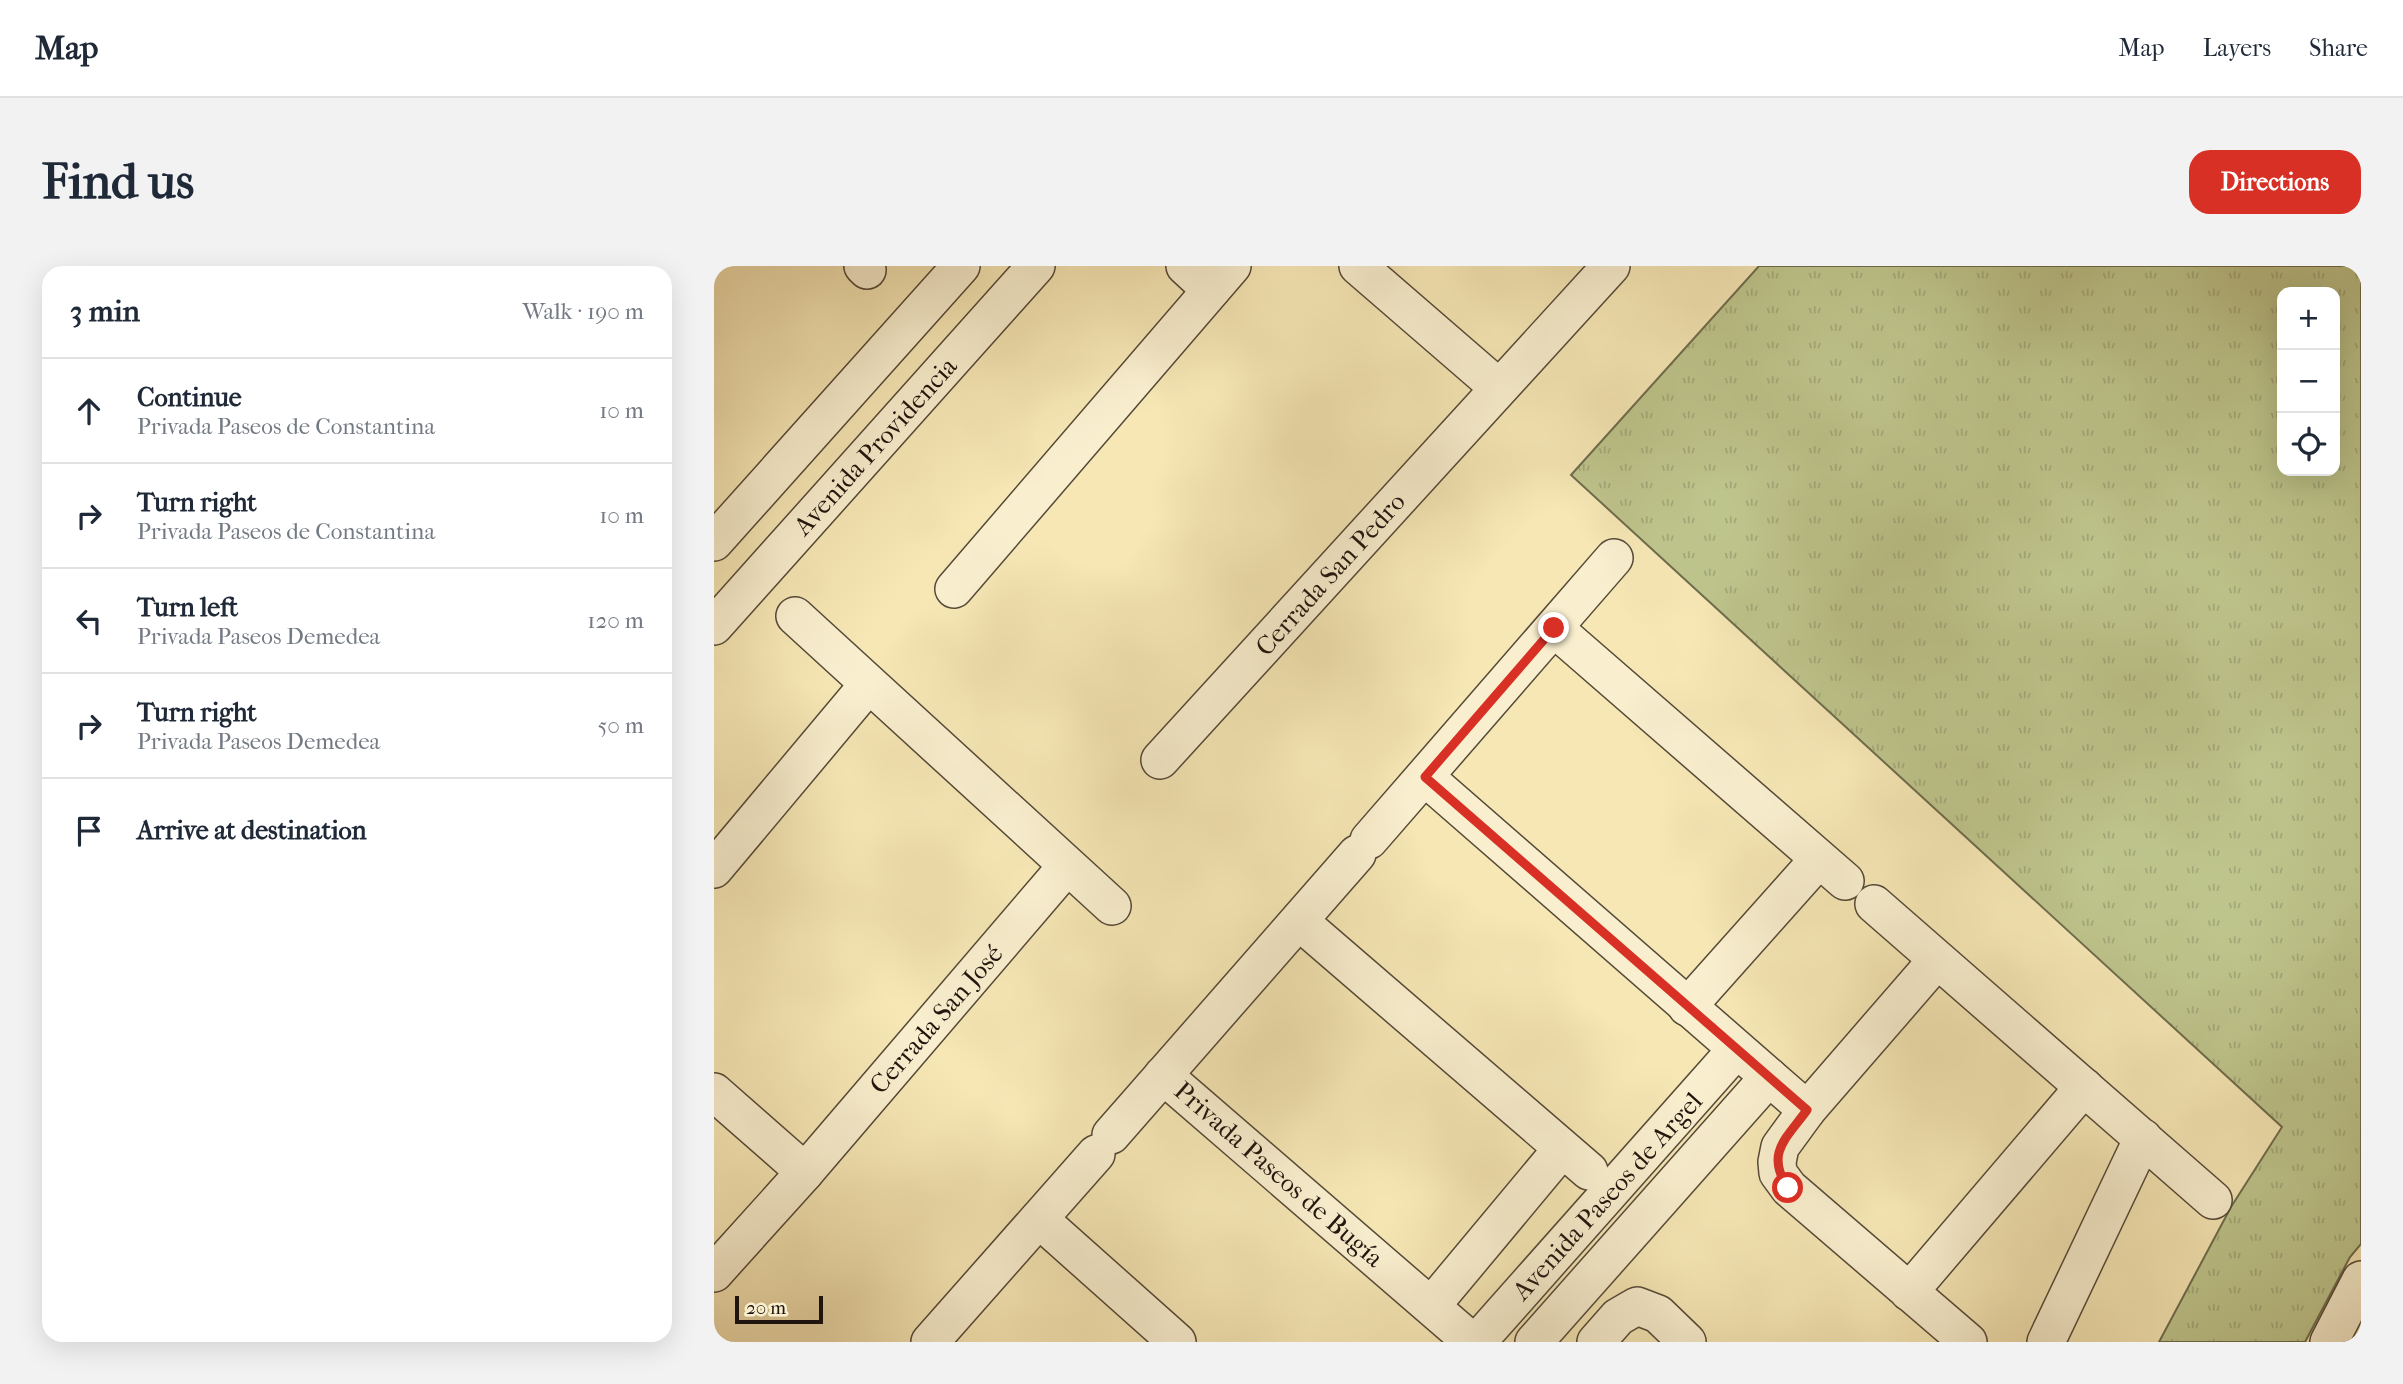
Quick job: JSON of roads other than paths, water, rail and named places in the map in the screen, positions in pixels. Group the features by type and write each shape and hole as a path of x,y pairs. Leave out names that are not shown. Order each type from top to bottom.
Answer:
{"street":[{"path":"714,542 961,266"},
{"name":"Avenida Providencia","path":"714,626 1036,266"},
{"path":"1358,266 1499,388"},
{"name":"Cerrada San Pedro","path":"1160,760 1611,266"},
{"path":"954,589 1210,274"},
{"name":"Privada Paseos de Bugía","path":"1475,1342 1163,1075 1614,558"},
{"path":"795,617 1112,906"},
{"path":"1554,628 1832,870 1687,1007"},
{"path":"714,869 867,685"},
{"path":"1425,777 1807,1110"},
{"name":"Cerrada San José","path":"714,1273 805,1172 1067,866"},
{"path":"1874,904 2213,1200"},
{"path":"1300,920 1576,1160 1432,1305"},
{"path":"1937,960 1807,1110 1780,1147 1777,1162 1778,1172 1788,1188 1968,1342"},
{"name":"Avenida Paseos de Argel","path":"1475,1342 1736,1050"},
{"path":"930,1342 1163,1075"},
{"name":"Avenida Paseos de Argel","path":"1534,1342 1769,1077"},
{"path":"1909,1292 2084,1087"},
{"path":"714,1092 805,1172"},
{"path":"2046,1342 2143,1138"},
{"path":"1039,1219 1177,1342"},
{"path":"2329,1342 2361,1280"},
{"path":"1596,1342 1618,1317 1637,1306 1658,1314 1688,1342"}]}
